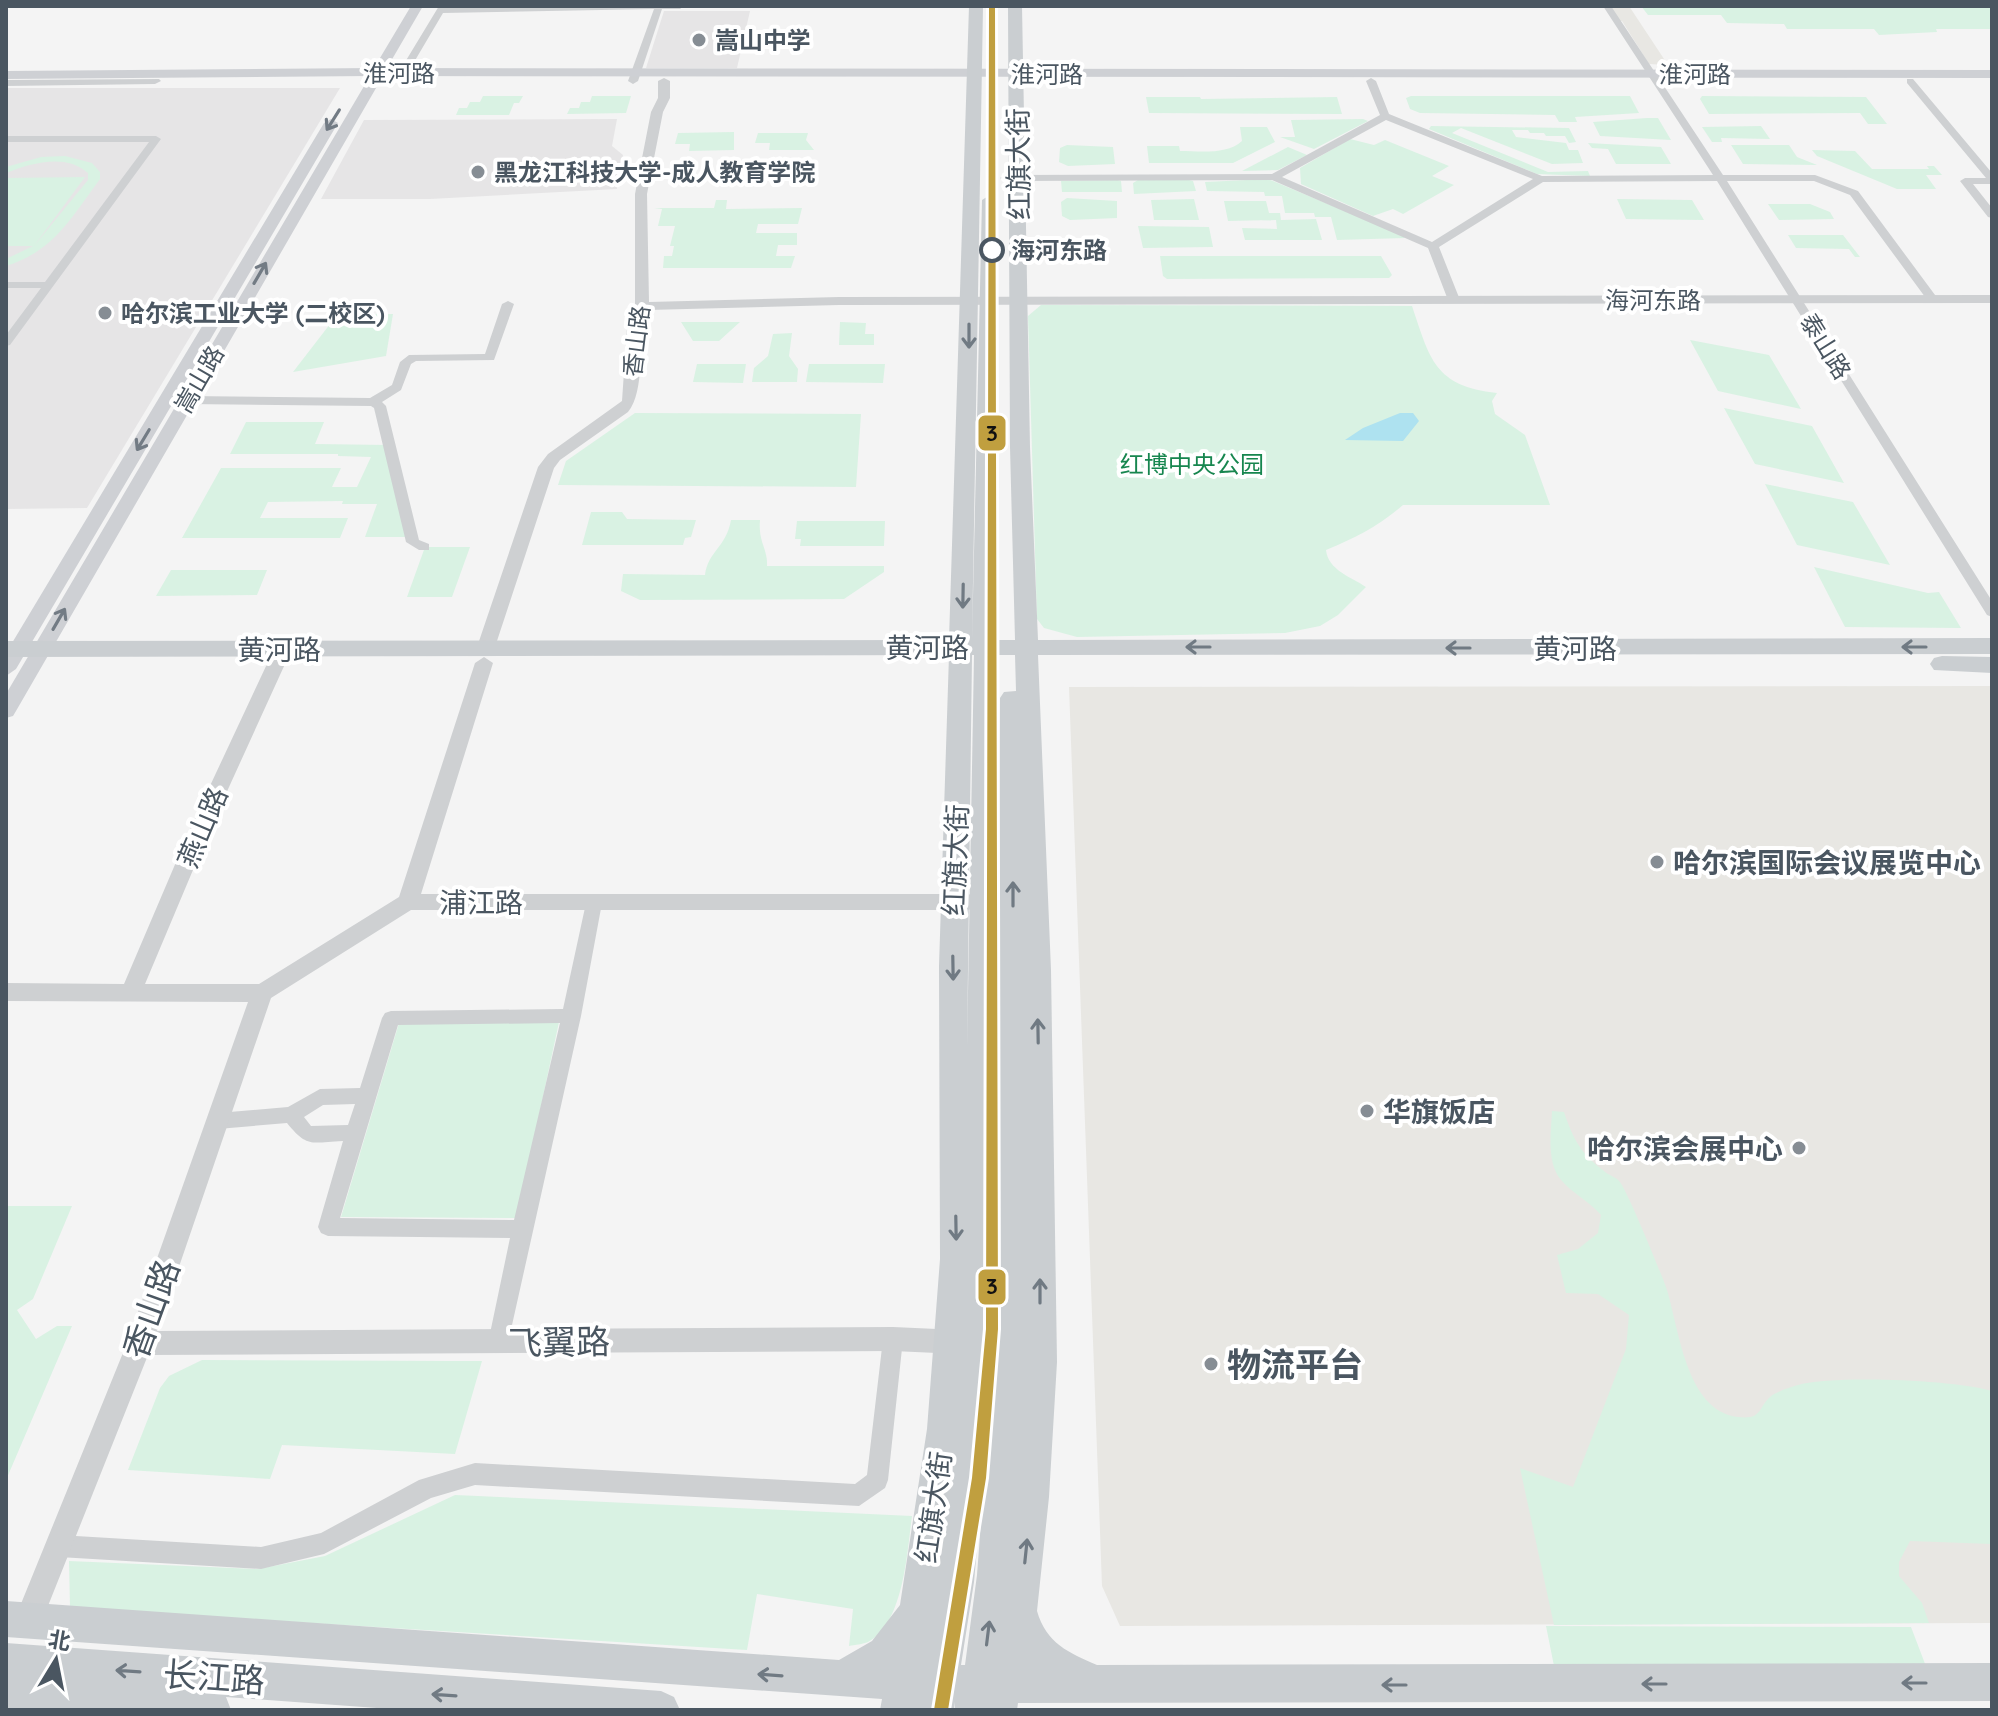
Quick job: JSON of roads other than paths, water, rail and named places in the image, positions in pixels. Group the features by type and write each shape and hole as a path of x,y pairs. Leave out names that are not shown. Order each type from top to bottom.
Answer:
{"main road":[{"name":"嵩山路","path":"17,658 186,400 368,77 403,6"},
{"name":"嵩山路","path":"6,711 17,658 368,77 417,6"},
{"name":"红旗大街","path":"976,6 996,77"},
{"name":"红旗大街","path":"920,1696 962,1528 968,902 974,656 969,431 996,301 1012,178 996,77 990,6"},
{"name":"红旗大街","path":"989,1697 1007,1401 1020,656 1020,447 996,301 996,77 1003,6"},
{"name":"红旗大街","path":"996,77 1015,6"},
{"name":"淮河路","path":"368,77 404,72 634,77 664,81 996,77 1371,81 1992,74"},
{"name":"淮河路","path":"6,78 996,77 1992,81"},
{"name":"黄河路","path":"1020,656 1992,646"},
{"name":"红旗大街","path":"989,1697 1019,1611 1032,1497 1040,1362 1037,986 1020,656"},
{"name":"黄河路","path":"17,658 1020,656 1992,665"},
{"name":"黄河路","path":"17,658 276,664 485,657"},
{"name":"红旗大街","path":"920,1696 918,1605 966,1343"},
{"path":"833,1679 860,1673 878,1662 904,1633 918,1605"},
{"path":"1019,1611 1025,1635 1050,1666 1077,1677 1119,1686"},
{"path":"17,1620 833,1679 920,1696 989,1697 1119,1686 1992,1682"},
{"name":"长江路","path":"6,1662 661,1710"},
{"name":"长江路","path":"6,1693 212,1710"}],"street":[{"path":"404,72 442,8 680,6"},
{"name":"泰山路","path":"1607,6 1797,300 1992,612"},
{"path":"634,77 658,7"},
{"name":"香山路","path":"408,902 546,467 554,457 629,402 634,328 642,306 641,194 657,112 664,98 664,81"},
{"path":"1371,81 1385,116 1541,179 1815,178 1854,193 1932,299"},
{"path":"1910,81 1992,180"},
{"path":"1274,177 1385,116"},
{"path":"6,139 156,139 6,343"},
{"path":"1012,178 1274,177 1433,246 1454,300"},
{"path":"1433,246 1541,179"},
{"path":"1992,180 1965,181 1992,215"},
{"path":"6,285 49,285"},
{"name":"海河东路","path":"642,306 996,301 1992,299"},
{"path":"373,402 397,387 406,362 413,357 490,358 508,304"},
{"path":"186,400 373,402 380,406 413,542 424,547"},
{"name":"燕山路","path":"131,992 204,820 276,664"},
{"name":"浦江路","path":"262,993 408,902 968,902"},
{"path":"498,1343 520,1229 572,1016 594,903"},
{"path":"6,992 262,993"},
{"name":"香山路","path":"17,1620 59,1546 140,1343 262,993"},
{"path":"520,1229 328,1227 391,1018 572,1016"},
{"path":"218,1121 291,1115 320,1097 367,1096"},
{"path":"291,1115 307,1134 355,1133"},
{"path":"59,1546 261,1558 324,1543 427,1488 475,1474 859,1495 877,1480 893,1339"},
{"name":"飞翼路","path":"140,1343 893,1339 966,1343"}],"water":[{"path":"1400,413 1413,413 1419,421 1403,441 1345,440 1363,428"}],"place":[{"name":"嵩山中学","path":"699,40"},
{"name":"黑龙江科技大学-成人教育学院","path":"478,172"},
{"name":"海河东路","path":"992,250"},
{"name":"哈尔滨工业大学 (二校区)","path":"105,313"},
{"name":"哈尔滨国际会议展览中心","path":"1657,862"},
{"name":"华旗饭店","path":"1367,1111"},
{"name":"哈尔滨会展中心","path":"1799,1148"},
{"name":"物流平台","path":"1211,1364"}],"park label":[{"name":"红博中央公园","path":"1192,464"}]}
